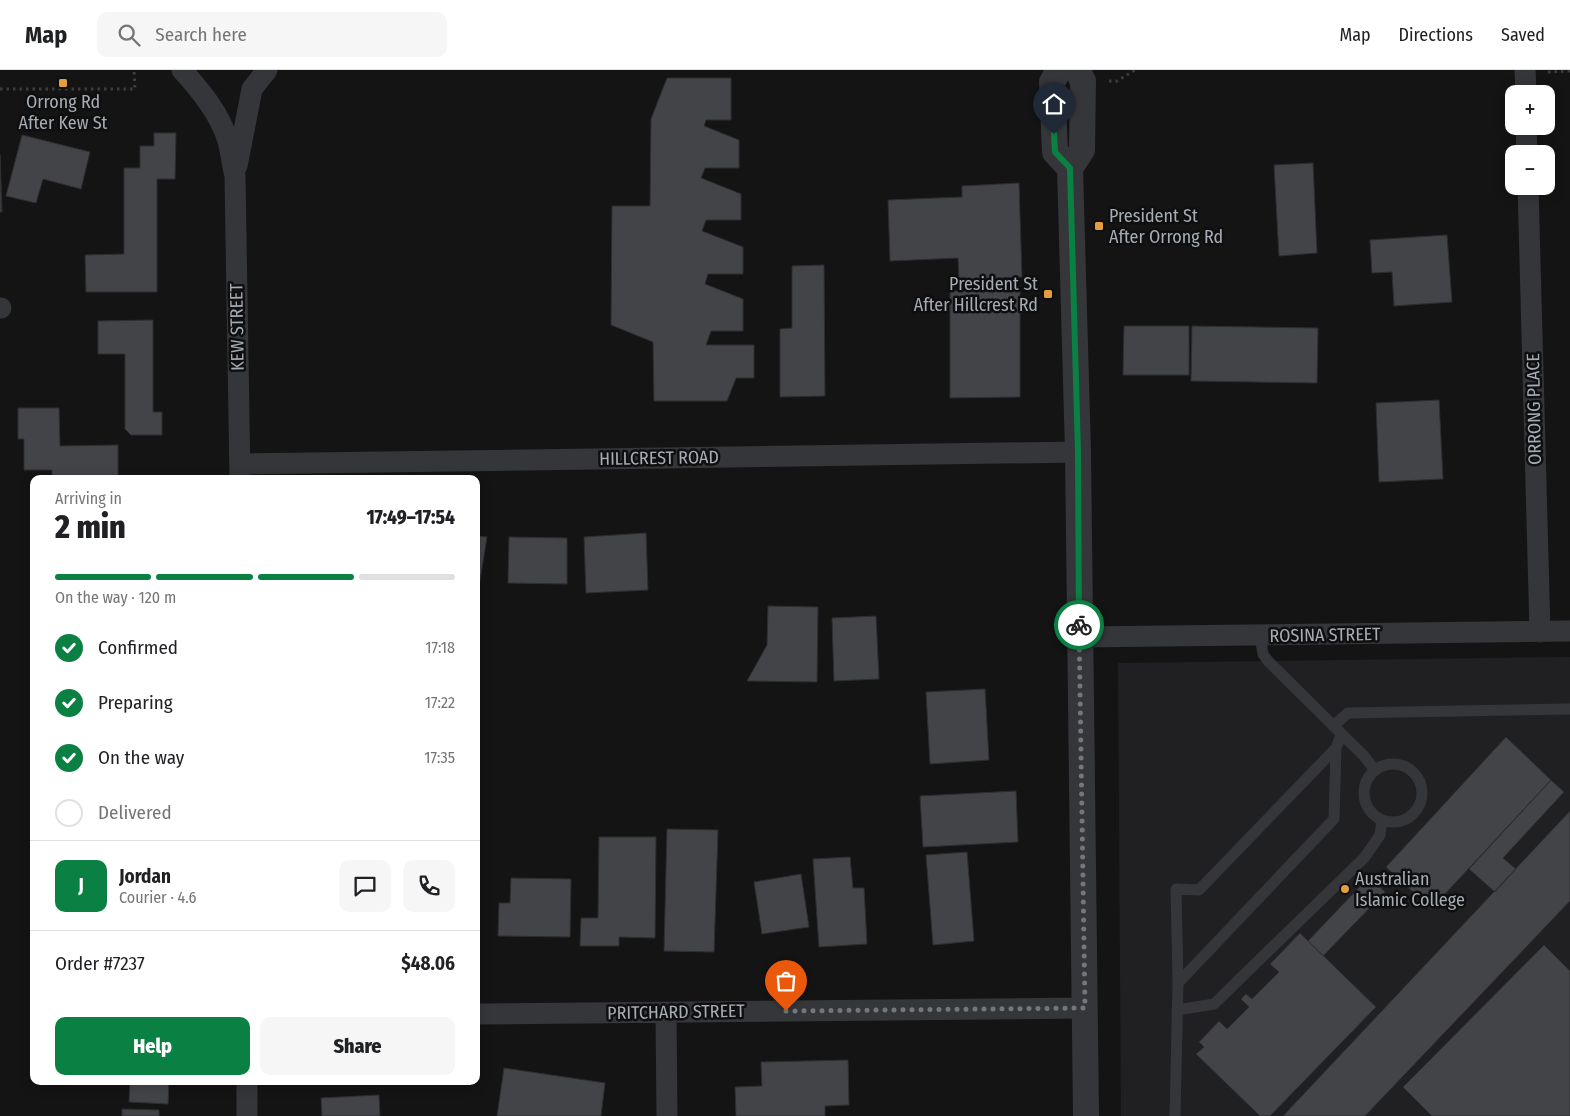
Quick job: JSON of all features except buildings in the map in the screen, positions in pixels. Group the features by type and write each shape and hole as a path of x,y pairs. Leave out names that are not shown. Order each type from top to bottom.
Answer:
{"street":[{"name":"KEW STREET","path":"182,70 202,92 217,116 228,140 234,176 240,472"},
{"name":"KEW STREET","path":"234,176 252,89 266,70"},
{"path":"1059,70 1052,82 1055,152 1070,168"},
{"path":"1077,70 1083,82 1082,150 1070,168 1078,452 1086,1116"},
{"path":"1525,70 1526,85"},
{"name":"ORRONG PLACE","path":"1528,195 1540,632"},
{"name":"HILLCREST ROAD","path":"240,472 1078,452"},
{"name":"ROSINA STREET","path":"1079,637 1570,631"},
{"name":"PRITCHARD STREET","path":"480,1014 1085,1008"},
{"path":"666,1012 668,1116"},
{"path":"247,1085 248,1116"}],"lane":[{"path":"1260,636 1263,654 1268,661 1364,756 1375,770"},
{"path":"1333,726 1348,712 1570,709"},
{"path":"1178,983 1334,819 1336,748 1341,735"},
{"path":"1175,1116 1178,1010 1176,889 1199,890 1336,748"},
{"path":"1390,764 1405,766 1417,776 1423,789 1422,800 1412,816 1392,823 1373,815 1367,807 1364,787 1368,778 1375,770 1390,764"},
{"path":"1178,1010 1214,1004 1364,858 1380,835 1382,820"}],"path":[{"path":"0,89 135,89 134,70"}],"shaded area":[{"name":"Australian Islamic College","path":"1570,657 1570,1116 1121,1116 1118,663"}],"way so far":[{"path":"786,1011 1085,1008 1079,625"}],"place":[{"name":"Orrong Rd After Kew St","path":"63,83"},
{"name":"President St After Orrong Rd","path":"1099,226"},
{"name":"President St After Hillcrest Rd","path":"1048,294"},
{"name":"Australian Islamic College","path":"1345,889"}],"route":[{"path":"1054,134 1055,152 1070,168 1078,452 1079,625"}]}
